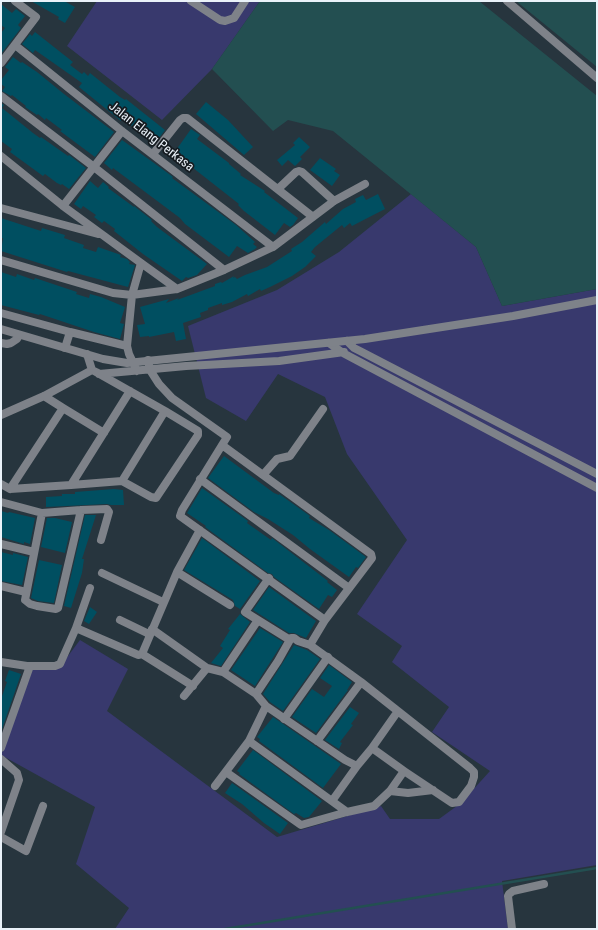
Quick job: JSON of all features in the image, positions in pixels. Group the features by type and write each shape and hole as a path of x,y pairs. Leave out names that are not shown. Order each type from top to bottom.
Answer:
{"street":[{"path":"1,63 36,17 15,1"},
{"path":"191,1 220,20 225,21 234,18 245,1"},
{"path":"507,1 597,78"},
{"name":"Jalan Elang Perkasa","path":"15,45 122,131 273,247"},
{"path":"1,96 94,167 224,270"},
{"path":"153,154 180,120 187,118 313,217"},
{"path":"63,206 122,131"},
{"path":"1,156 63,206 177,289"},
{"path":"278,189 299,171 334,200"},
{"path":"1,260 113,293 132,295 177,289 224,270 273,247 334,200 365,184"},
{"path":"1,208 102,235"},
{"path":"137,371 127,346 132,295 141,263"},
{"path":"1,329 102,359 116,362 133,362 365,339 513,316 597,300"},
{"path":"1,313 127,346"},
{"path":"65,348 70,332"},
{"path":"1,344 12,343 19,335"},
{"path":"1,415 95,372 137,371 279,360 343,353 354,348 365,339"},
{"path":"347,341 354,348 597,474"},
{"path":"329,343 343,353 597,488"},
{"path":"1,484 10,489 122,481 151,497 156,498 198,433 196,430 165,411 95,372 88,354"},
{"path":"148,360 150,370 159,384 172,398 227,437 180,514 325,620"},
{"path":"71,485 130,392"},
{"path":"44,396 104,433"},
{"path":"464,416 468,407"},
{"path":"10,489 63,408"},
{"path":"263,475 276,459 290,456 323,409"},
{"path":"122,481 165,411"},
{"path":"222,445 371,554 372,558 370,563 325,620 310,644"},
{"path":"200,479 349,588"},
{"path":"1,502 42,513 105,509 108,511 101,540"},
{"path":"42,513 25,600 30,604 56,609 58,608 81,510"},
{"path":"142,654 177,572 200,530"},
{"path":"1,544 34,552"},
{"path":"177,572 230,605"},
{"path":"102,573 163,602"},
{"path":"269,578 245,612 290,640 294,638 298,641 310,644 361,682 474,772 471,786 459,802 452,803 372,748"},
{"path":"1,586 26,592"},
{"path":"1,663 30,666 60,664 76,628 90,588"},
{"path":"120,620 151,631 207,668 223,672 256,694 266,706 284,719 345,760 357,766"},
{"path":"223,672 258,620"},
{"path":"76,628 138,655 142,654 193,686"},
{"path":"256,694 290,640"},
{"path":"284,719 328,657"},
{"path":"1,748 30,666"},
{"path":"184,696 207,668"},
{"path":"317,741 361,682"},
{"path":"215,786 249,740 266,706"},
{"path":"332,801 398,711"},
{"path":"249,740 347,812"},
{"path":"1,759 17,774 19,780 1,832"},
{"path":"226,772 301,825 374,806 390,791 404,771"},
{"path":"390,791 408,793 433,790"},
{"path":"1,837 26,851 43,806"},
{"path":"512,929 509,894 544,884"}],"shaded area":[{"path":"97,1 260,1 212,69 162,120 67,46"},
{"path":"260,1 479,1 597,96 597,289 502,306 476,247 333,131 288,120 273,131 212,69"},
{"path":"516,1 597,1 597,67 586,58"},
{"path":"411,194 476,247 502,306 597,289 597,865 502,881 508,929 115,929 129,908 76,864 95,807 1,755 34,665 59,668 80,640 128,669 107,711 277,837 381,806 390,819 439,819 461,803 490,771 432,732 449,707 392,662 402,646 357,614 407,540 347,454 325,397 278,374 246,421 206,398 188,326 277,290 339,252"}],"building":[{"path":"31,1 64,1 75,7 65,23 58,19 59,17"},
{"path":"1,4 12,13 16,9 25,16 18,25 21,28 1,54 1,33 5,28 1,25"},
{"path":"35,32 73,62 70,65 82,74 84,72 88,76 90,73 165,130 156,142 149,136 147,138 123,119 121,121 79,87 82,83 35,50 33,53 22,44 30,34 32,36"},
{"path":"13,57 37,72 114,132 95,157 60,131 62,130 46,118 45,120 38,114 37,115 25,107 26,106 12,95 11,96 2,91 5,87 1,84 1,80 9,70 5,67"},
{"path":"206,102 228,120 253,147 244,155 196,114"},
{"path":"1,103 4,105 2,108 33,133 68,156 69,155 86,168 69,189 62,184 57,183 45,174 43,176 10,152 12,149 1,141"},
{"path":"191,129 200,135 197,139 229,163 241,174 240,175 265,191 264,192 298,218 293,225 290,227 284,223 275,235 244,211 238,205 239,204 174,153"},
{"path":"299,137 310,147 300,157 302,159 295,166 288,160 282,166 277,160 295,145 293,143"},
{"path":"122,140 236,225 255,242 253,244 257,247 248,253 237,246 229,257 113,168 112,170 104,163"},
{"path":"320,158 336,169 334,171 340,175 332,186 310,170"},
{"path":"90,181 98,188 103,182 109,187 108,188 152,220 151,221 157,227 207,264 197,275 188,278 186,277 182,281 143,254 114,231 115,229 104,221 102,223 94,217 96,215 83,206 81,209 74,204"},
{"path":"378,194 385,209 352,226 350,223 344,228 342,225 315,247 311,252 316,256 305,267 292,276 261,291 260,289 248,296 247,294 232,302 222,305 222,303 208,308 208,310 200,313 201,317 183,323 186,339 176,341 174,332 149,337 140,337 137,325 145,324 140,307 169,299 166,303 179,298 177,300 215,286 215,284 222,283 234,276 233,278 235,277 237,279 267,267 292,251 291,249 302,242 325,222 326,224 343,209 356,202 355,199 363,195 366,200"},
{"path":"1,218 41,231 42,228 65,235 64,238 84,245 83,248 96,252 98,247 121,255 120,257 127,259 130,262 129,264 135,265 128,287 68,271 67,272 1,251 3,238 1,238"},
{"path":"1,272 16,277 17,274 34,280 35,278 77,292 76,294 89,298 90,294 125,307 120,323 124,324 120,339 40,314 1,305"},
{"path":"224,456 274,493 279,494 310,516 309,518 329,530 366,557 358,568 356,567 349,577 293,535 254,512 208,478"},
{"path":"202,488 248,521 247,523 271,540 272,538 328,581 327,582 337,590 332,597 328,595 319,609 187,513"},
{"path":"114,489 123,490 124,505 107,504 46,507 46,497 62,496 62,494 75,494 75,492"},
{"path":"1,511 35,518 30,544 24,542 24,544 1,537"},
{"path":"85,515 96,515 82,559 84,559 82,573 71,608 64,606"},
{"path":"47,518 55,518 72,522 65,553 41,547"},
{"path":"202,538 260,581 240,609 235,606 233,600 184,570"},
{"path":"1,552 13,555 13,553 28,557 22,585 1,581"},
{"path":"39,560 62,565 54,603 38,601 31,598"},
{"path":"269,587 316,621 306,638 294,633 289,633 253,610"},
{"path":"90,607 97,612 89,624 84,621"},
{"path":"240,614 250,622 221,666 211,663 223,648 220,646 230,630 228,629"},
{"path":"260,628 283,642 255,686 231,670"},
{"path":"294,645 307,650 320,659 283,711 270,702 263,694"},
{"path":"329,665 352,682 348,690 316,733 292,717 312,689 324,697 332,686 320,678"},
{"path":"9,670 21,674 1,732 1,699 7,682 5,681"},
{"path":"350,707 359,713 351,724 353,725 340,742 342,743 339,749 325,740"},
{"path":"273,717 341,764 323,788 259,741 260,739 257,737"},
{"path":"253,750 322,801 309,817 304,818 296,813 294,814 239,774 240,773 237,771"},
{"path":"232,783 288,823 280,834 264,823 242,804 225,793"}],"waterway":[{"path":"225,929 597,868"}]}
